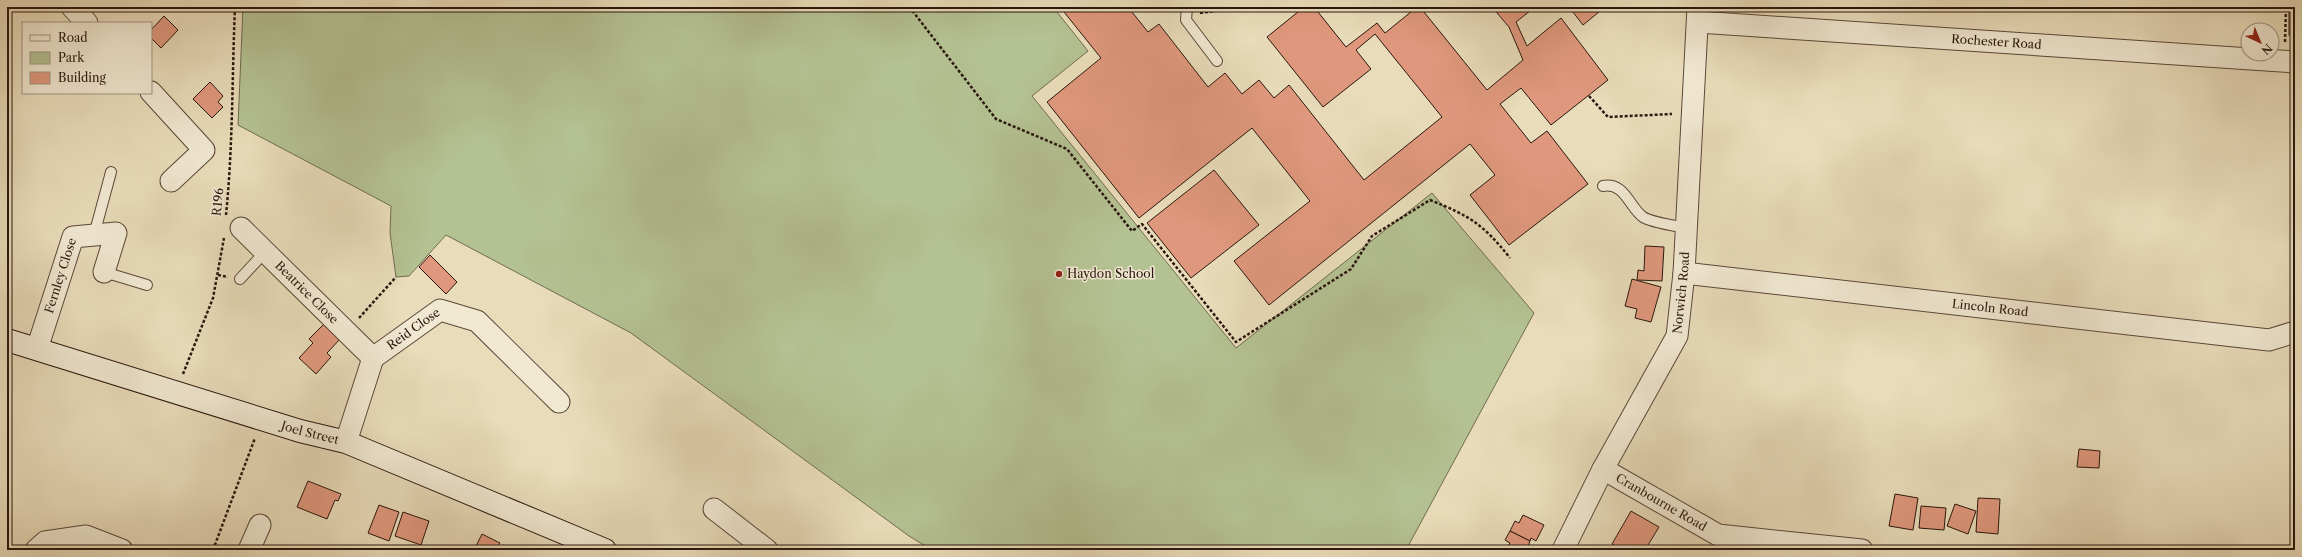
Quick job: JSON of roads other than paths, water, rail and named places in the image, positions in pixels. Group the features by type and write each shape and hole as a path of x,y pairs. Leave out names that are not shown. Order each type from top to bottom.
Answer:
{"main road":[{"name":"Joel Street","path":"7,340 262,419 346,442 605,550"}],"street":[{"path":"72,7 86,22"},
{"name":"Rochester Road","path":"1698,15 2290,62"},
{"name":"Norwich Road","path":"1563,550 1603,469 1677,336 1684,273 1698,15"},
{"path":"152,93 204,150 171,181"},
{"name":"Beatrice Close","path":"230,228 265,252 373,358"},
{"name":"Fernley Close","path":"37,349 73,237 116,233 104,272"},
{"name":"Lincoln Road","path":"1684,273 2268,340 2295,332"},
{"name":"Reid Close","path":"373,358 440,310 477,321 559,402"},
{"path":"346,442 373,358"},
{"name":"Cranbourne Road","path":"1603,469 1718,535 1862,550"},
{"path":"714,509 764,549"},
{"path":"249,550 260,525"},
{"path":"36,550 45,542 86,536 122,550"}],"lane":[{"path":"1187,11 1186,20 1218,61"},
{"path":"94,235 111,172"},
{"path":"1604,186 1611,184 1618,188 1644,218 1686,228"},
{"path":"240,279 265,252"},
{"path":"104,272 147,285"}],"place":[{"name":"Haydon School","path":"1059,274"}]}
